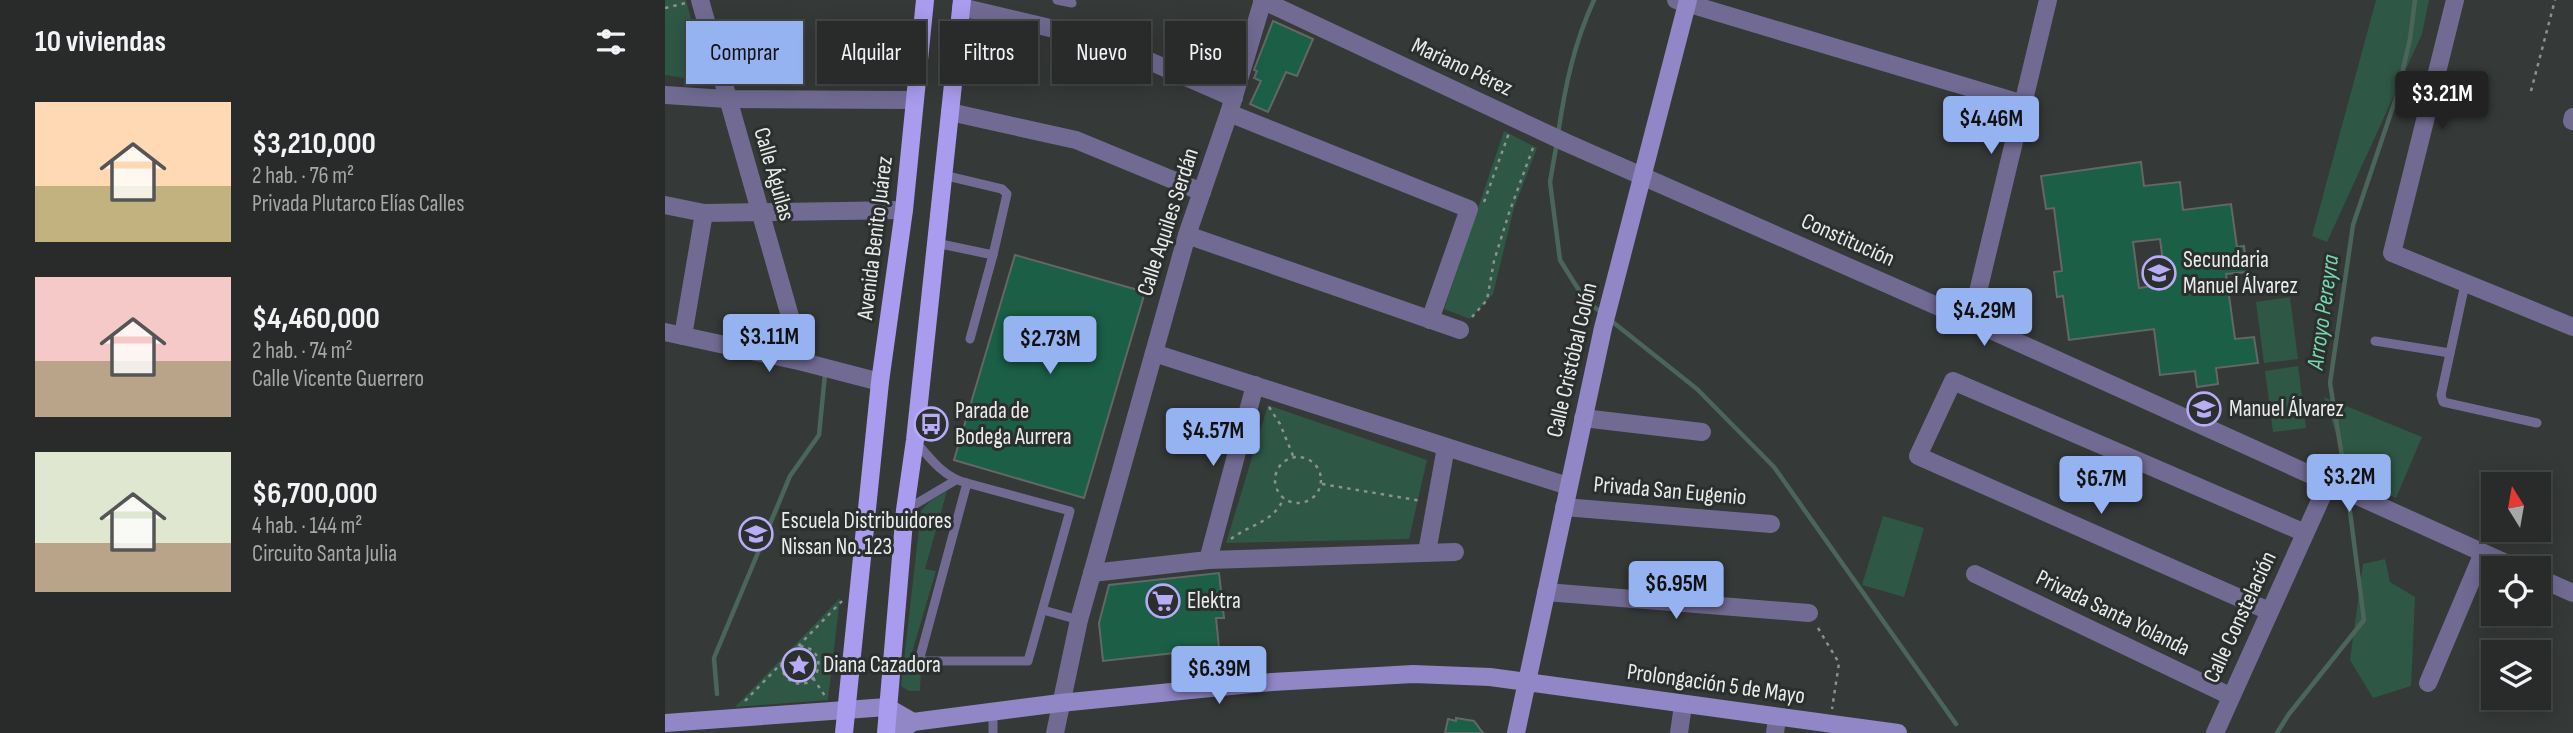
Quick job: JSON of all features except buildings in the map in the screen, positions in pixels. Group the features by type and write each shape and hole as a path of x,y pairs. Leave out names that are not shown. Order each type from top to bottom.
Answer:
{"main road":[{"name":"Avenida Benito Juárez","path":"844,733 839,706 904,210 925,0"},
{"path":"886,733 905,510 915,440 962,4"}],"street":[{"name":"Calle Aquiles Serdán","path":"1055,733 1079,620 1187,235 1263,0"},
{"name":"Mariano Pérez","path":"1263,0 1643,176"},
{"path":"1971,321 2048,0"},
{"path":"2455,0 2392,253 2573,327"},
{"name":"Calle Águilas","path":"693,1 727,99 803,362"},
{"path":"1684,1 2024,104"},
{"name":"Calle Cristóbal Colón","path":"1515,733 1608,306 1643,176 1684,1"},
{"path":"962,4 1101,40 1231,105 1469,209 1430,320"},
{"path":"665,95 727,99 915,100"},
{"path":"950,112 1076,140 1202,192"},
{"name":"Constitución","path":"1643,176 2490,556"},
{"path":"665,205 704,213 904,210"},
{"path":"704,213 674,334 880,382"},
{"path":"1187,235 1460,330"},
{"path":"1154,353 1569,486"},
{"path":"2269,611 1918,456 1953,381 2305,533"},
{"path":"1207,560 1255,385"},
{"path":"1583,418 1702,432"},
{"path":"1427,552 1446,447"},
{"name":"Calle Constelación","path":"2215,733 2305,533 2334,486"},
{"name":"Privada San Eugenio","path":"1564,507 1771,524"},
{"path":"1092,573 1207,560 1455,552"},
{"path":"2428,683 2483,553"},
{"name":"Privada Santa Yolanda","path":"1975,574 2230,696"},
{"path":"2551,583 2573,593"},
{"path":"1546,592 1809,613"},
{"name":"Prolongación 5 de Mayo","path":"913,722 1060,703 1272,682 1413,674 1490,677 1526,682 1683,705 1776,725 1830,724 1863,731 1898,733"},
{"path":"1679,733 1683,705"},
{"path":"665,723 839,706 887,707 913,722 897,733"}],"lane":[{"path":"1058,0 1072,3"},
{"path":"943,176 1002,189 1007,194 970,339"},
{"path":"936,243 993,255"},
{"path":"2465,285 2441,395 2443,402 2537,423"},
{"path":"2375,341 2450,353"},
{"path":"915,440 931,460 956,480 1070,511 1028,661 919,661 967,483"},
{"path":"905,510 956,480"},
{"path":"1043,610 1079,620"},
{"path":"993,712 993,733"}],"path":[{"path":"2531,91 2554,0"},
{"path":"665,8 693,1"},
{"path":"1469,209 1481,213 1514,118"},
{"path":"1460,330 1487,300 1494,261 1509,213 1542,131"},
{"path":"1255,385 1280,424 1294,457"},
{"path":"1294,457 1301,457 1314,464 1321,476 1320,484 1313,497 1306,501 1291,502 1279,493 1275,478 1281,465 1294,457"},
{"path":"1320,484 1436,503"},
{"path":"1226,543 1237,534 1265,522 1277,511 1284,498"},
{"path":"744,702 845,598"},
{"path":"1809,613 1839,663 1830,724"},
{"path":"781,664 782,671 790,681 802,683 813,678 818,668 817,656 809,648 798,646"},
{"path":"813,678 839,706"}],"green space":[{"path":"665,0 686,0 692,21 686,21 686,78 665,75"},
{"path":"2376,0 2429,0 2422,34 2327,242 2312,236"},
{"path":"1504,131 1537,148 1514,208 1493,294 1470,319 1444,309"},
{"path":"2290,297 2298,359 2264,363 2256,302"},
{"path":"2298,366 2306,428 2273,432 2265,371"},
{"path":"2324,397 2422,437 2396,498 2350,477"},
{"path":"1268,405 1427,460 1409,539 1226,543"},
{"path":"947,491 925,569 936,571 908,666 921,671 920,691 909,691 901,686 921,511 929,502"},
{"path":"1883,516 1924,528 1904,597 1862,585"},
{"path":"2385,559 2390,582 2415,597 2411,686 2373,698 2350,660 2363,564"},
{"path":"840,598 828,700 735,707"}],"waterway":[{"path":"1558,134 1571,66 1594,0"},
{"name":"Arroyo Pereyra","path":"2347,487 2330,383 2353,225 2397,95 2410,39 2415,0"},
{"path":"1557,142 1550,182 1560,260 1585,300 1602,313"},
{"path":"1609,319 1697,389 1774,467 1956,724"},
{"path":"717,694 714,658 790,476 819,435 825,374"},
{"name":"Arroyo Pereyra","path":"2277,733 2364,620 2348,496"}],"place":[{"name":"Secundaria Manuel Álvarez","path":"2159,273"},
{"name":"Manuel Álvarez","path":"2204,409"},
{"name":"Parada de Bodega Aurrera","path":"931,424"},
{"name":"Escuela Distribuidores Nissan No. 123","path":"756,534"},
{"name":"Elektra","path":"1163,601"},
{"name":"Diana Cazadora","path":"799,665"}]}
